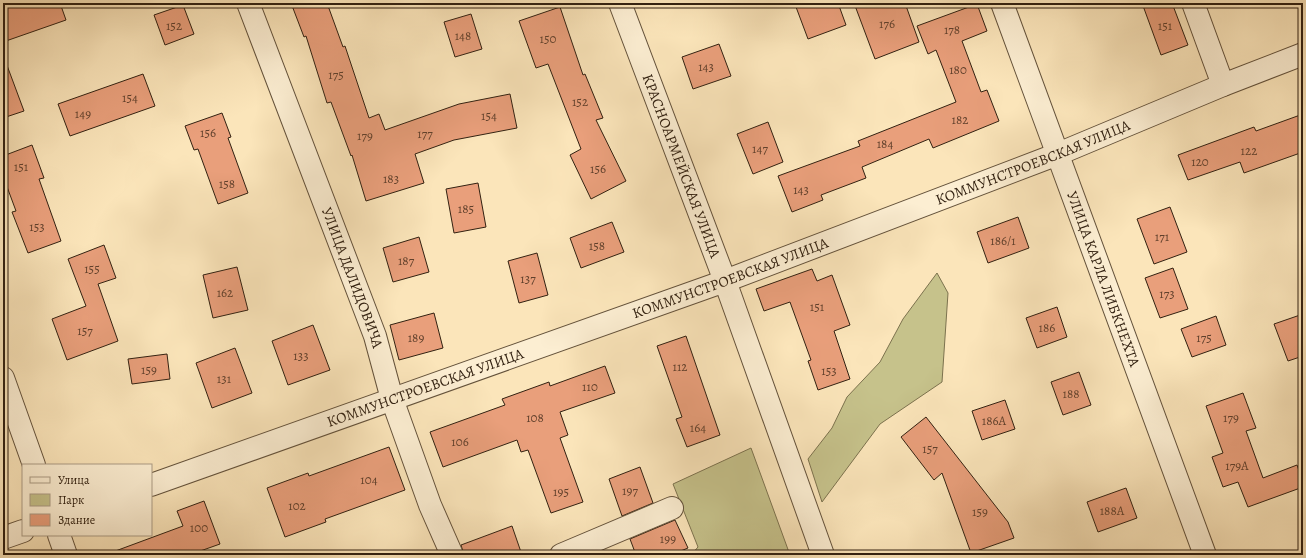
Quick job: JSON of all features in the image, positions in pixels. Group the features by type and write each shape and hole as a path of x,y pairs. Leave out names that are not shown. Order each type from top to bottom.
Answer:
{"street":[{"name":"УЛИЦА ДАЛИДОВИЧА","path":"248,3 375,336 392,399 430,505 452,555"},
{"name":"КРАСНОАРМЕЙСКАЯ УЛИЦА","path":"620,3 725,281 824,555"},
{"name":"УЛИЦА КАРЛА ЛИБКНЕХТА","path":"1002,3 1205,555"},
{"path":"1193,3 1223,85"},
{"name":"КОММУНСТРОЕВСКАЯ УЛИЦА","path":"152,485 725,281 1058,154 1223,85 1303,54"},
{"path":"3,378 34,464"},
{"path":"561,555 672,508"},
{"path":"3,538 22,531"},
{"path":"59,536 66,555"}],"green space":[{"path":"937,273 948,293 942,382 880,424 822,502 808,459 832,428 847,397 880,362 903,319"},
{"path":"751,448 790,555 691,555 698,547 673,484"}],"building":[{"path":"20,3 60,3 66,20 3,42 3,9"},
{"path":"291,3 327,3 343,47 345,46 369,118 379,114 385,130 459,104 510,94 517,128 454,140 415,154 424,183 366,201 352,155 351,156 331,102 327,103 306,36 304,37"},
{"path":"808,3 838,3 846,25 808,39 796,7"},
{"path":"854,3 905,3 919,42 875,59"},
{"path":"1142,3 1172,3 1188,45 1161,55"},
{"path":"977,4 987,31 962,41 981,92 987,90 999,121 933,148 929,139 862,167 866,178 821,195 823,200 792,212 778,176 860,146 858,141 956,102 936,50 928,54 917,26"},
{"path":"183,5 194,34 165,45 154,15"},
{"path":"560,7 583,75 585,74 603,118 596,120 626,181 591,199 570,155 581,149 548,64 536,68 519,21"},
{"path":"471,14 482,49 455,57 444,22"},
{"path":"719,44 731,76 693,89 682,57"},
{"path":"5,60 24,111 3,118 3,61"},
{"path":"143,74 155,106 70,136 58,104"},
{"path":"222,113 231,137 228,138 248,193 218,204 198,149 194,150 185,126"},
{"path":"1303,114 1303,152 1244,173 1240,162 1188,180 1178,155 1254,127 1256,131"},
{"path":"768,122 783,162 753,174 737,134"},
{"path":"32,145 44,178 39,179 61,241 28,253 12,212 16,211 3,176 3,156"},
{"path":"478,183 486,227 454,233 446,189"},
{"path":"1170,207 1187,252 1154,264 1137,219"},
{"path":"1018,217 1029,248 988,263 977,232"},
{"path":"612,222 624,252 581,268 570,238"},
{"path":"419,237 429,272 393,282 383,248"},
{"path":"104,245 116,278 98,284 118,341 67,360 52,319 86,306 68,259"},
{"path":"537,253 548,295 519,303 508,261"},
{"path":"237,267 248,310 213,318 203,275"},
{"path":"1173,268 1188,309 1160,318 1145,278"},
{"path":"812,269 817,281 832,275 850,325 834,331 850,379 818,390 808,361 811,360 790,302 764,311 756,289"},
{"path":"1057,307 1067,337 1037,348 1026,318"},
{"path":"434,313 443,348 399,360 390,325"},
{"path":"1303,314 1303,356 1288,361 1274,324"},
{"path":"1216,316 1226,345 1192,357 1181,329"},
{"path":"313,325 330,370 288,385 272,341"},
{"path":"686,336 720,435 687,447 676,419 682,417 657,346"},
{"path":"235,348 252,393 212,408 196,363"},
{"path":"167,354 170,379 132,384 128,359"},
{"path":"605,366 615,393 560,412 568,435 560,438 583,502 551,513 528,450 521,452 517,440 443,467 430,432 505,405 502,399 549,382 550,386"},
{"path":"1079,372 1091,405 1063,415 1051,382"},
{"path":"1243,393 1256,428 1246,431 1263,478 1297,465 1303,482 1303,487 1248,507 1238,482 1223,487 1212,457 1223,453 1206,406"},
{"path":"1005,400 1015,429 982,440 972,411"},
{"path":"926,417 1008,522 1014,538 971,553 942,473 934,480 901,437"},
{"path":"389,447 405,490 325,519 326,522 285,537 267,488 308,473 309,476"},
{"path":"640,467 653,503 622,516 609,479"},
{"path":"1126,488 1137,518 1098,532 1087,502"},
{"path":"204,501 220,544 189,555 111,555 110,553 183,526 177,511"},
{"path":"675,520 688,548 671,555 636,555 630,539"},
{"path":"512,526 522,555 464,555 461,545"}]}
